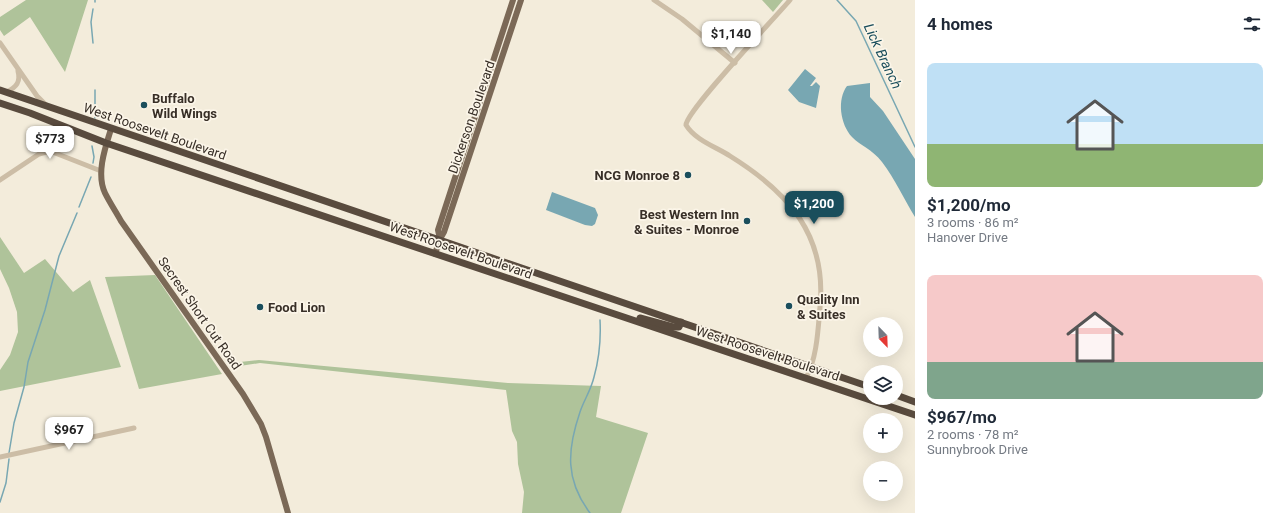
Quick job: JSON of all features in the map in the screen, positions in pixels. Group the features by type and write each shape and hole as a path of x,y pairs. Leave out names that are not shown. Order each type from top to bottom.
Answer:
{"highway":[{"name":"West Roosevelt Boulevard","path":"3,91 863,384"},
{"name":"West Roosevelt Boulevard","path":"0,103 30,113 106,143 915,415"},
{"path":"608,312 673,327 679,327 681,322"},
{"path":"903,398 915,402"}],"main road":[{"name":"Dickerson Boulevard","path":"440,239 438,230 513,0"},
{"name":"Dickerson Boulevard","path":"435,254 444,232 476,133 486,108 521,0"},
{"path":"476,133 474,130 480,100"},
{"name":"Secrest Short Cut Road","path":"111,129 106,143 102,171 105,192 121,221 243,394 261,424 288,513"}],"street":[{"path":"654,0 682,19 735,63"},
{"path":"790,0 706,94 686,120 686,125 695,135 731,157 775,189 800,217 810,236 816,251 821,285 816,339 811,367 806,378"},
{"path":"0,43 37,96 48,107"},
{"path":"3,91 14,89 18,84 20,77 17,68"},
{"path":"0,180 39,154 50,151 102,171"},
{"path":"0,457 134,428"}],"green space":[{"path":"26,0 88,0 65,72 30,17 4,36 0,30 0,17"},
{"path":"762,0 783,0 773,12"},
{"path":"0,237 24,273 45,259 73,292 90,280 121,367 0,391 0,370 10,355 18,332 17,312 9,288 0,269"},
{"path":"155,275 222,374 139,389 105,277"},
{"path":"259,360 508,383 601,386 596,417 648,433 621,513 522,513 524,492 518,464 517,442 512,431 506,390 260,363 233,367 231,363"}],"water":[{"path":"805,69 816,78 810,86 816,82 820,86 816,108 799,102 788,90"},
{"path":"870,83 870,97 883,111 915,159 915,217 882,162 852,137 845,125 841,112 844,91 847,86"},
{"path":"552,192 595,208 598,215 595,224 592,226 585,225 546,210"}],"waterway":[{"name":"Lick Branch","path":"837,0 856,21 915,147"},
{"path":"93,9 91,22 93,43"},
{"path":"95,90 95,118"},
{"path":"92,146 94,157 93,163"},
{"path":"79,207 91,177"},
{"path":"9,453 14,423 24,387 28,362 45,310 59,256 77,213"},
{"path":"590,513 582,501 572,477 571,452 576,426 596,370 599,349 600,320"},
{"path":"0,502 6,483 9,459"}],"place":[{"name":"Buffalo Wild Wings","path":"144,105"},
{"name":"NCG Monroe 8","path":"688,175"},
{"name":"Best Western Inn & Suites - Monroe","path":"747,221"},
{"name":"Quality Inn & Suites","path":"789,306"},
{"name":"Food Lion","path":"260,307"}]}
